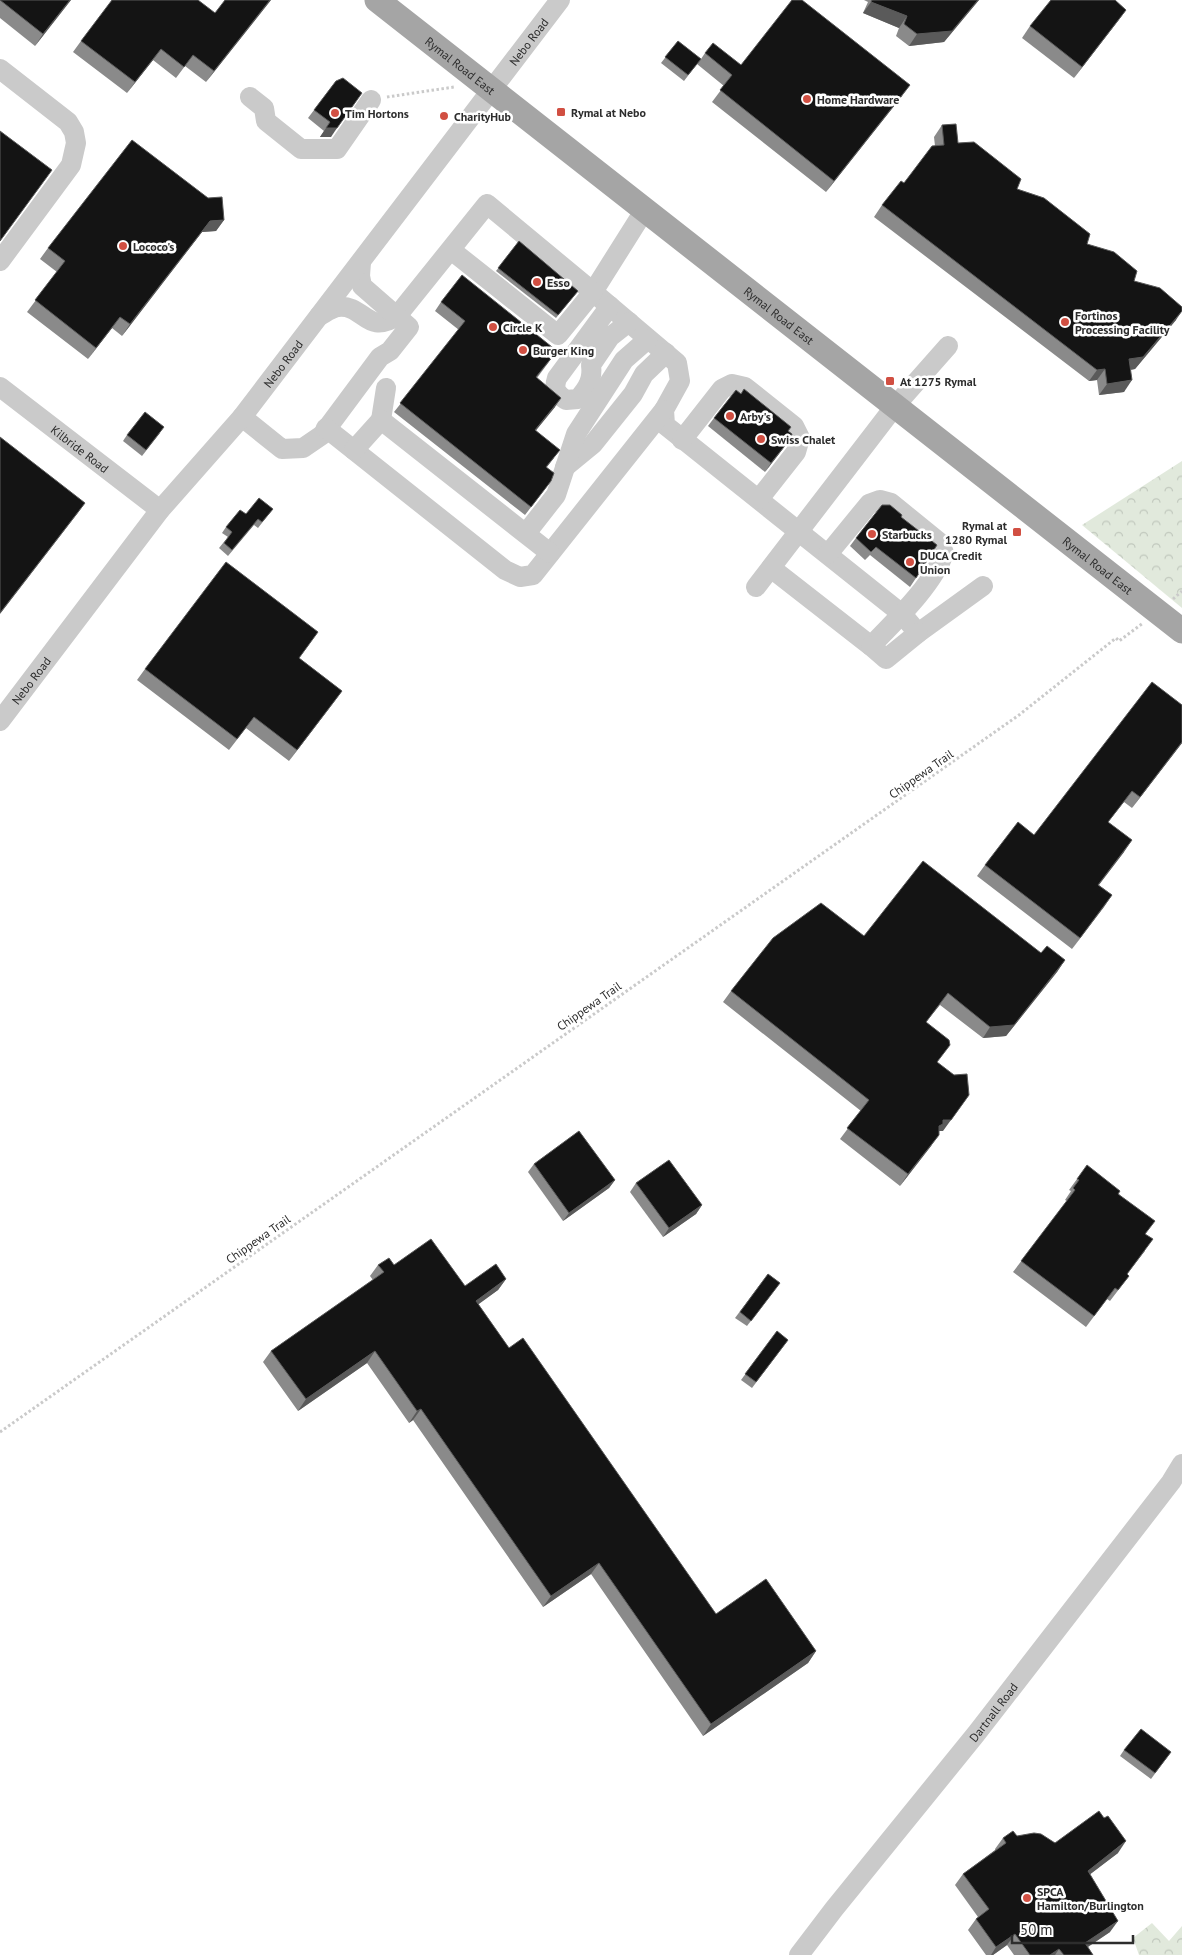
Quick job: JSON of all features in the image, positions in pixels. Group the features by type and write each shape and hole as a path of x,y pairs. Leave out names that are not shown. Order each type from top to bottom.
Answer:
{"main road":[{"name":"Rymal Road East","path":"377,0 1182,631"}],"street":[{"name":"Nebo Road","path":"1,719 160,510 242,417 560,0"},
{"path":"0,69 68,122 76,143 71,165 0,261"},
{"path":"257,102 266,121 301,149 311,150 337,149 371,100"},
{"path":"319,316 338,307 358,312 375,323 387,323 397,316 452,250 487,204 542,254 610,306 625,326 648,339 677,363 680,381 664,410 533,575 520,577 505,570 326,428"},
{"path":"558,335 593,292 644,211"},
{"path":"452,250 511,294 577,350"},
{"path":"242,417 282,449 303,448 322,435 380,357 390,350 409,327 362,286 360,276 361,262"},
{"path":"610,306 557,378 554,386 557,394 566,400 578,399 588,389 592,374 591,365 610,337 625,326"},
{"path":"527,532 556,495 576,434 624,360 648,339"},
{"path":"756,587 895,406 948,346"},
{"path":"565,468 593,444 633,394 644,374 666,354"},
{"path":"682,440 722,389 732,384 744,387 794,426 800,438 796,452 759,499"},
{"name":"Kilbride Road","path":"0,387 160,510"},
{"path":"354,450 381,420 386,388"},
{"path":"664,410 665,425 682,440 799,530 902,614 918,633"},
{"path":"381,420 527,532 550,552"},
{"path":"828,554 869,504 880,500 891,503 939,542 944,553 940,565 902,614 871,646"},
{"path":"771,568 886,658 983,586"},
{"name":"Dartnall Road","path":"799,1955 976,1734 1171,1482 1182,1464"}],"path":[{"path":"371,100 454,87 468,72"},
{"name":"Chippewa Trail","path":"0,1432 1020,715 1116,638 1119,641 1158,612 1182,591"}],"green space":[{"path":"1182,461 1182,608 1082,525"},
{"path":"1152,1923 1169,1941 1182,1926 1182,1955 1139,1955 1133,1938"}],"building":[{"path":"0,0 70,0 43,34"},
{"path":"112,0 198,0 215,13 225,0 270,0 214,71 193,55 184,67 161,49 135,82 81,41"},
{"name":"Home Hardware","path":"792,0 802,0 910,85 834,181 720,90 732,75 705,53 713,43 741,65"},
{"path":"872,0 978,0 952,31 917,34 904,24 907,16 871,2"},
{"path":"1051,0 1115,0 1126,10 1082,67 1030,26"},
{"path":"678,41 701,59 688,75 665,57"},
{"path":"343,78 362,93 337,128 326,128 330,122 314,110 336,81"},
{"path":"956,124 958,143 974,142 1021,179 1017,189 1044,198 1090,234 1087,244 1114,252 1137,271 1134,281 1160,288 1182,307 1182,311 1143,357 1129,359 1132,380 1107,384 1105,369 1097,370 882,205 901,181 904,183 932,146 944,145 942,125"},
{"path":"0,131 52,170 0,241"},
{"path":"132,140 208,198 222,197 224,220 210,221 130,324 120,317 96,348 35,300 65,261 48,248"},
{"name":"Esso","path":"519,241 578,291 558,315 498,268"},
{"path":"462,275 557,351 536,377 561,398 535,430 560,450 546,467 554,473 551,481 531,507 400,403 465,321 441,302"},
{"path":"744,389 791,427 788,431 792,434 791,438 771,463 714,418 736,390 741,394"},
{"path":"145,412 164,427 146,450 127,435"},
{"path":"0,437 85,503 0,613"},
{"path":"259,498 273,509 262,522 258,519 232,550 224,543 232,532 226,527 240,510 246,514"},
{"path":"882,505 890,505 902,515 901,517 937,545 916,578 876,547 871,552 856,538"},
{"path":"226,562 318,632 299,658 342,691 297,750 254,717 237,739 145,669"},
{"path":"1152,682 1182,705 1182,742 1140,797 1132,791 1108,822 1132,840 1098,885 1112,895 1080,938 985,865 1018,822 1034,835"},
{"path":"923,861 1041,953 1047,946 1065,960 1014,1025 990,1027 948,993 926,1022 949,1040 950,1045 937,1062 954,1075 967,1074 969,1095 951,1120 943,1120 943,1124 939,1126 939,1135 908,1174 847,1128 869,1100 731,991 773,938 821,903 864,936"},
{"path":"579,1131 615,1180 569,1213 534,1164"},
{"path":"669,1160 702,1205 669,1228 636,1183"},
{"path":"1087,1165 1120,1191 1118,1194 1155,1221 1145,1234 1153,1239 1127,1274 1129,1276 1118,1290 1115,1288 1094,1316 1021,1261 1075,1190 1073,1188 1079,1180 1077,1179"},
{"path":"431,1239 465,1286 496,1264 506,1279 476,1301 509,1348 523,1338 716,1614 766,1579 816,1651 711,1724 599,1563 551,1596 421,1409 417,1411 375,1351 306,1399 271,1351 384,1272 378,1265 389,1258 394,1265"},
{"path":"768,1274 780,1283 751,1321 740,1312"},
{"path":"777,1331 788,1340 756,1382 745,1374"},
{"path":"1141,1729 1171,1752 1155,1773 1124,1750"},
{"name":"SPCA Hamilton/Burlington","path":"1099,1811 1104,1818 1108,1816 1126,1841 1088,1871 1118,1921 1085,1943 1093,1955 1064,1955 1059,1949 1050,1955 1030,1955 1015,1934 996,1947 976,1919 989,1909 963,1874 1006,1843 1003,1838 1013,1831 1017,1836 1034,1833 1041,1834 1055,1843"}],"place":[{"name":"Home Hardware","path":"807,99"},
{"name":"Rymal at Nebo","path":"561,112"},
{"name":"Tim Hortons","path":"335,113"},
{"name":"CharityHub","path":"444,116"},
{"name":"Lococo's","path":"123,246"},
{"name":"Esso","path":"537,282"},
{"name":"Fortinos Processing Facility","path":"1065,322"},
{"name":"Circle K","path":"493,327"},
{"name":"Burger King","path":"523,350"},
{"name":"At 1275 Rymal","path":"890,381"},
{"name":"Arby's","path":"730,416"},
{"name":"Swiss Chalet","path":"761,439"},
{"name":"Rymal at 1280 Rymal","path":"1017,532"},
{"name":"Starbucks","path":"872,534"},
{"name":"DUCA Credit Union","path":"910,562"},
{"name":"SPCA Hamilton/Burlington","path":"1027,1898"}]}
